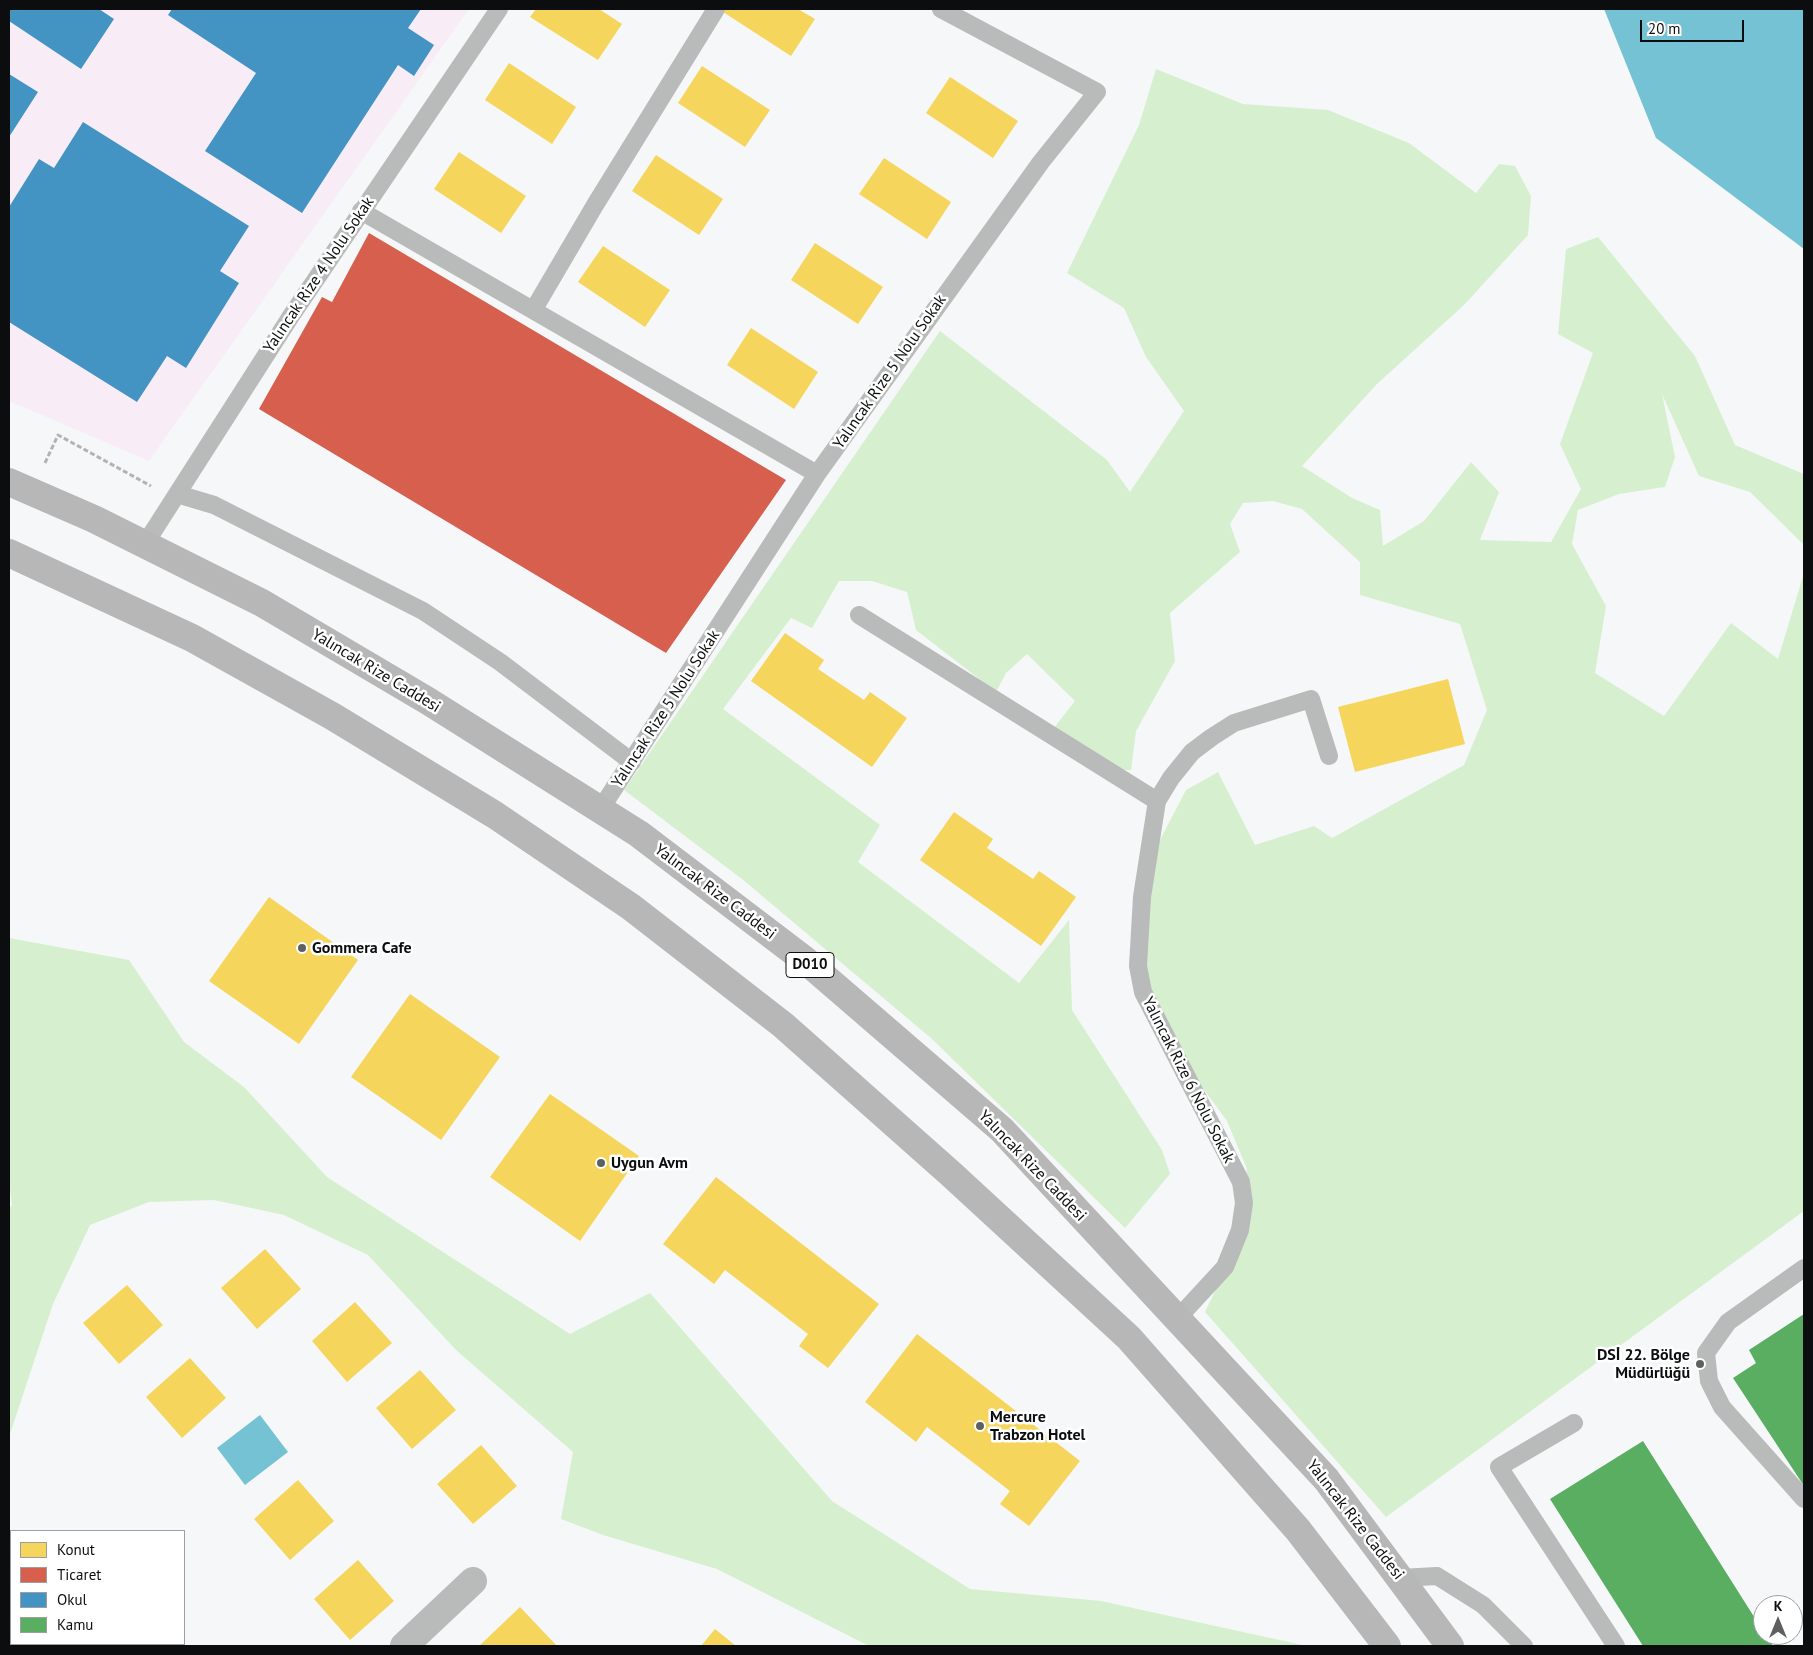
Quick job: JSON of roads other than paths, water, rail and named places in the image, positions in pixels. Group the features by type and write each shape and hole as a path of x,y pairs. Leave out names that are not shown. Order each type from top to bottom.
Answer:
{"highway":[{"name":"Yalıncak Rize Caddesi","path":"9,482 94,519 278,613 428,701 639,834 806,961 1002,1130 1326,1479 1450,1646"},
{"path":"9,552 192,638 332,716 487,810 630,907 783,1025 951,1174 1129,1338 1298,1530 1387,1646"}],"street":[{"path":"404,1646 473,1582"}],"lane":[{"name":"Yalıncak Rize 4 Nolu Sokak","path":"145,544 290,316 499,9"},
{"path":"534,309 595,205 716,9"},
{"name":"Yalıncak Rize 5 Nolu Sokak","path":"600,810 817,474 1041,162 1097,92 941,9"},
{"path":"360,211 534,309 817,474"},
{"path":"177,494 214,504 423,611 500,662 632,762"},
{"path":"859,615 1156,801"},
{"name":"Yalıncak Rize 6 Nolu Sokak","path":"1177,1319 1225,1267 1240,1230 1244,1203 1241,1182 1142,992 1138,966 1142,897 1156,801 1170,778 1192,752 1212,737 1234,723 1310,699 1329,756"},
{"path":"1804,1268 1728,1322 1706,1353 1709,1380 1722,1407 1804,1499"},
{"path":"1574,1423 1499,1466 1616,1646"},
{"path":"1400,1578 1437,1576 1483,1605 1524,1646"}],"water":[{"path":"1604,9 1804,9 1804,249 1656,138"},
{"path":"260,1415 288,1452 245,1485 217,1448"}],"place":[{"name":"Gommera Cafe","path":"302,948"},
{"name":"Uygun Avm","path":"601,1163"},
{"name":"DSİ 22. Bölge Müdürlüğü","path":"1700,1364"},
{"name":"Mercure Trabzon Hotel","path":"980,1426"}]}
